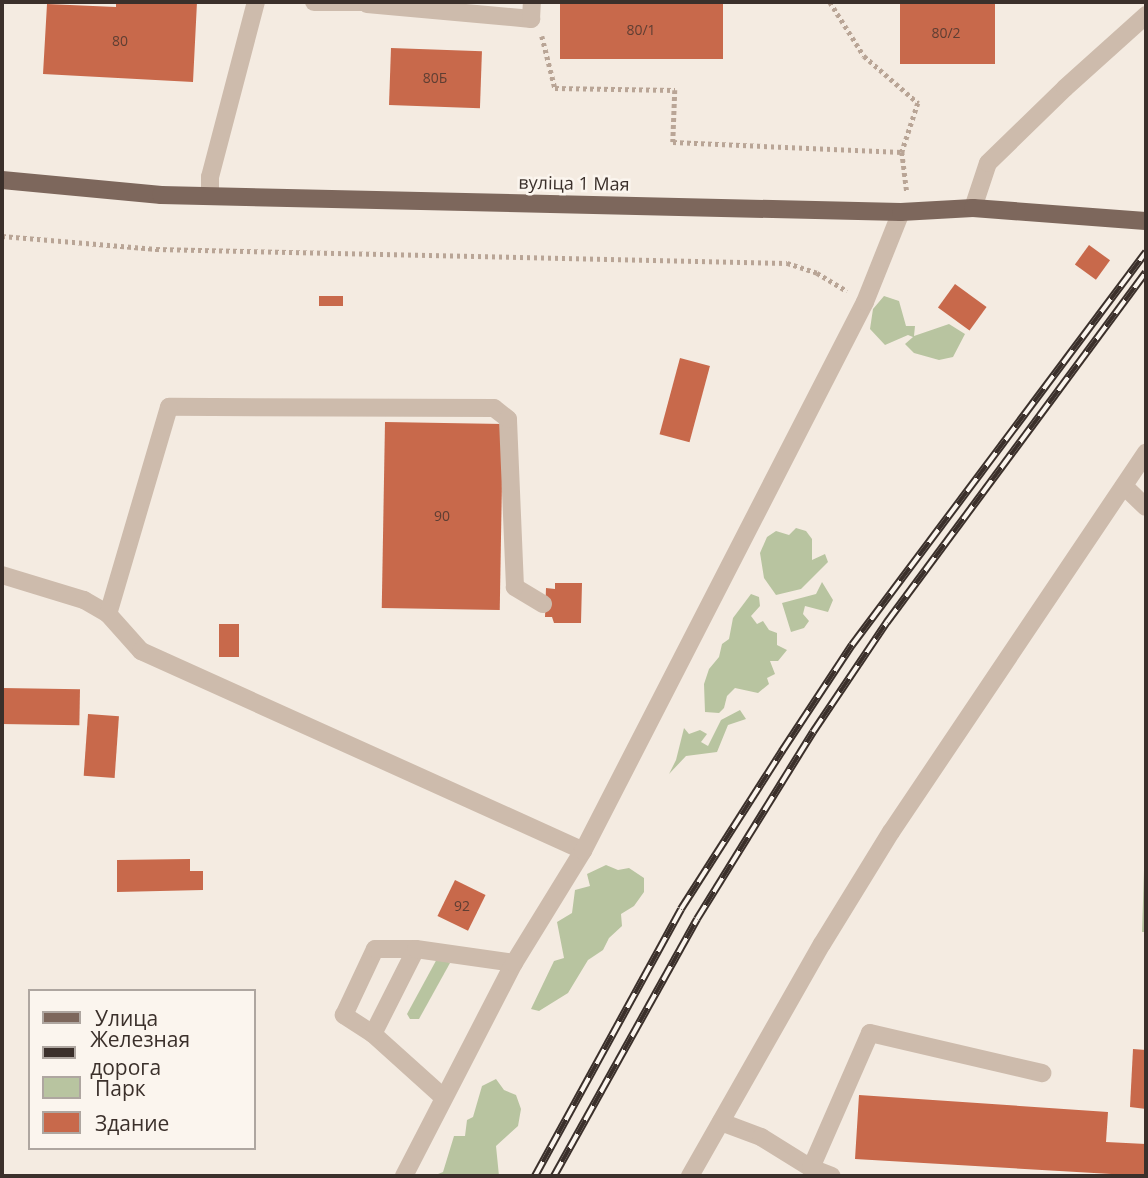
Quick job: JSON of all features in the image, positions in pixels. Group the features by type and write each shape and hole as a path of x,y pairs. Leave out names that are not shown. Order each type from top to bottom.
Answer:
{"main road":[{"name":"вуліца 1 Мая","path":"2,180 161,195 901,212 973,208 1146,221"}],"street":[{"path":"210,195 211,177 256,2"},
{"path":"314,2 531,10"},
{"path":"973,208 988,163 1146,15"},
{"path":"404,1176 514,963 583,851 865,302 901,212"},
{"path":"108,614 169,407 494,408 508,419 515,587 543,604"},
{"path":"690,1176 822,944 891,832 1146,453"},
{"path":"1124,486 1146,507"},
{"path":"2,575 84,600 108,614 141,651 583,851"},
{"path":"443,1097 373,1034 344,1015 375,949 415,949 514,963"},
{"path":"373,1034 415,949"},
{"path":"811,1168 870,1032 1042,1073"},
{"path":"722,1122 761,1137 811,1168 832,1176"}],"path":[{"path":"830,2 864,56 918,103 902,152 908,194"},
{"path":"531,10 541,33 555,88 675,90 673,142 902,152"},
{"path":"2,236 156,249 240,252 787,262 817,273 865,302"}],"green space":[{"path":"884,296 899,301 906,326 915,326 914,336 949,324 965,334 953,357 939,360 914,353 905,344 913,337 908,335 885,345 870,329 873,309"},
{"path":"796,528 806,531 812,539 812,560 825,554 828,562 801,589 776,595 764,578 760,553 767,537 776,531 789,535"},
{"path":"822,582 833,600 828,612 805,606 803,614 809,621 804,628 791,632 782,603 816,594"},
{"path":"751,594 759,597 760,606 751,616 757,624 763,621 769,630 777,633 777,645 787,650 778,661 770,661 775,674 767,678 769,684 758,693 735,688 727,696 724,708 719,713 705,712 704,684 709,669 719,657 722,644 729,639 733,618"},
{"path":"740,710 746,719 728,725 717,752 686,756 669,774 676,760 684,728 689,734 700,730 707,734 701,742 708,746 721,720"},
{"path":"1146,810 1146,932 1142,932"},
{"path":"606,865 618,870 629,868 644,878 644,892 634,906 621,914 622,926 609,938 603,950 588,960 568,993 539,1011 531,1009 554,961 564,958 557,922 572,913 575,890 590,886 587,874"},
{"path":"438,957 450,963 419,1019 410,1019 407,1014"},
{"path":"496,1079 504,1090 516,1095 521,1109 518,1126 496,1146 499,1176 433,1176 443,1172 454,1136 465,1136 467,1120 473,1117 482,1086"}],"building":[{"path":"116,2 197,2 193,82 43,74 47,4 116,7"},
{"path":"560,2 723,2 723,59 560,59"},
{"path":"900,2 995,2 995,64 900,64"},
{"path":"391,48 482,51 480,108 389,105"},
{"path":"1089,245 1110,260 1096,280 1075,264"},
{"path":"955,284 987,307 970,330 938,307"},
{"path":"319,296 343,296 343,306 319,306"},
{"path":"680,358 710,366 689,442 660,434"},
{"path":"385,422 503,424 500,610 382,608"},
{"path":"555,583 582,583 581,623 554,623 552,617 545,617 546,588 555,589"},
{"path":"219,624 239,624 239,657 219,657"},
{"path":"2,688 80,689 79,725 2,724"},
{"path":"88,714 119,716 115,778 84,776"},
{"path":"190,859 190,871 203,871 203,890 117,892 117,860"},
{"path":"455,880 486,895 468,931 437,916"},
{"path":"1133,1049 1146,1050 1146,1109 1130,1107"},
{"path":"859,1095 1108,1112 1106,1142 1146,1144 1146,1176 855,1159"}],"railway":[{"path":"535,1176 681,909 852,645 1146,252"},
{"path":"554,1176 697,919 813,732 887,622 1146,272"}]}
